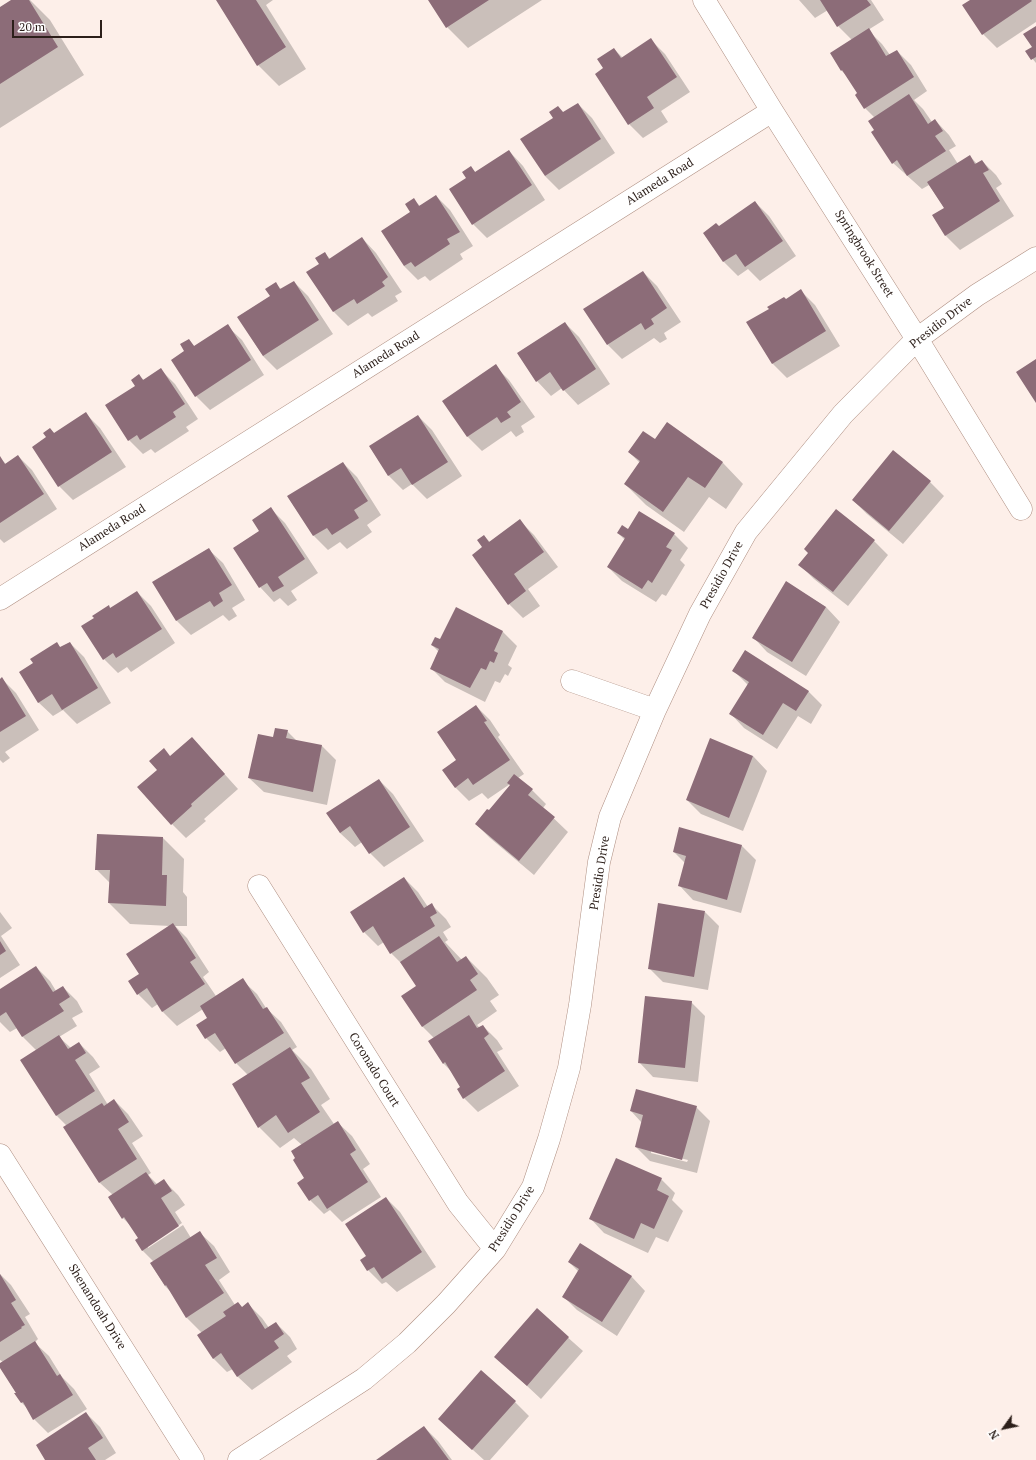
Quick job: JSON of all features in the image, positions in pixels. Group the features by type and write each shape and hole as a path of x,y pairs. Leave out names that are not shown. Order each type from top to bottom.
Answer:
{"street":[{"name":"Springbrook Street","path":"704,0 772,111 918,339 1021,509"},
{"name":"Alameda Road","path":"0,599 772,111"},
{"name":"Presidio Drive","path":"240,1460 364,1379 407,1343 446,1304 495,1249 533,1187 549,1139 569,1068 580,1005 601,854 610,817 655,710 700,614 746,532 843,414 918,339 977,295 1036,258"},
{"path":"572,681 655,710"},
{"name":"Coronado Court","path":"259,886 458,1203 495,1249"},
{"name":"Shenandoah Drive","path":"0,1155 193,1460"}],"building":[{"path":"11,0 29,0 58,47 0,84 0,7"},
{"path":"216,0 256,0 286,47 257,66"},
{"path":"428,0 489,0 446,28"},
{"path":"820,0 867,0 871,5 837,27"},
{"path":"970,0 1032,1 982,35 962,5"},
{"path":"1036,26 1036,57 1031,60 1025,51 1032,47 1023,34"},
{"path":"869,28 886,56 897,50 914,77 864,109 855,95 857,93 830,53"},
{"path":"651,38 677,77 647,97 654,108 628,125 595,74 603,68 597,59 614,48 621,58"},
{"path":"909,94 928,124 935,119 943,131 935,136 946,151 907,176 897,160 892,164 871,132 874,130 868,121"},
{"path":"578,103 601,139 545,176 520,139 553,118 549,112 558,106 563,112"},
{"path":"509,150 532,185 472,225 449,189 466,178 462,172 471,166 475,172"},
{"path":"970,155 975,164 982,160 989,170 983,173 1000,201 945,236 932,215 944,208 927,182"},
{"path":"436,195 460,232 447,239 450,244 415,267 411,262 404,266 381,231 410,212 405,204 414,198 419,206"},
{"path":"755,201 783,241 745,267 736,254 723,262 703,233 716,223 719,226"},
{"path":"362,237 388,277 382,282 385,286 357,304 354,299 333,312 306,272 319,264 315,258 325,252 329,259"},
{"path":"643,271 667,308 651,319 654,324 645,330 641,323 607,345 583,309"},
{"path":"294,281 319,320 263,356 237,317 270,296 265,289 276,282 280,289"},
{"path":"801,289 826,331 772,364 746,322 769,309 767,307 784,297 786,299"},
{"path":"565,322 596,369 563,391 550,372 536,382 517,353"},
{"path":"228,324 251,360 195,397 171,360 184,351 180,344 189,339 194,346"},
{"path":"1036,359 1036,403 1016,372"},
{"path":"496,364 521,402 507,412 511,417 501,423 497,417 467,437 442,401"},
{"path":"161,368 185,404 173,412 176,417 140,440 137,435 128,441 105,405 135,386 131,380 139,374 143,380"},
{"path":"86,412 112,452 58,487 32,447 46,437 43,433 50,428 54,433"},
{"path":"418,415 448,462 412,485 401,468 388,476 369,446"},
{"path":"667,422 723,462 705,488 688,477 663,512 624,484 640,461 628,452 643,431 655,439"},
{"path":"893,450 931,481 889,531 852,500"},
{"path":"18,455 44,494 0,523 0,456 5,464"},
{"path":"343,462 368,501 354,510 359,518 332,535 327,528 313,536 287,496"},
{"path":"271,507 305,559 278,577 284,586 273,592 267,583 259,588 233,548 259,531 252,520"},
{"path":"836,509 875,540 833,592 798,565 808,553 804,549"},
{"path":"639,511 675,533 666,547 672,550 652,583 648,580 642,589 607,567 625,538 617,533 622,525 628,529"},
{"path":"520,519 544,552 514,574 526,591 508,605 472,555 482,547 477,540 484,535 489,542"},
{"path":"209,548 232,585 219,593 223,601 214,607 210,601 176,621 152,582"},
{"path":"786,581 826,607 792,662 752,638"},
{"path":"137,591 162,629 116,658 113,653 103,660 81,626 94,618 92,616 109,605 110,608"},
{"path":"456,607 503,631 494,651 498,653 494,663 490,661 486,670 481,668 470,688 430,669 439,649 431,645 435,637 440,639"},
{"path":"57,642 60,647 70,642 98,688 62,710 52,694 38,703 19,672 33,663 30,659"},
{"path":"745,650 809,691 796,711 783,703 763,735 729,714 749,682 732,671"},
{"path":"2,677 26,716 0,732 0,679"},
{"path":"476,705 487,721 484,722 510,760 473,785 468,778 455,788 442,770 456,760 437,732"},
{"path":"275,728 288,730 286,738 322,745 313,792 248,778 258,734 273,737"},
{"path":"192,737 225,774 191,804 192,806 171,825 137,787 157,770 149,761 164,748 170,756"},
{"path":"710,738 753,756 729,818 686,800"},
{"path":"514,774 533,789 528,795 555,817 519,861 475,824 510,785 507,783"},
{"path":"379,779 410,827 369,854 350,826 340,833 326,813"},
{"path":"679,827 742,845 727,900 678,886 686,856 673,852"},
{"path":"97,834 163,837 162,875 167,875 166,906 108,903 110,870 95,870"},
{"path":"404,877 424,908 432,903 437,913 430,917 435,926 390,954 373,926 363,933 350,912"},
{"path":"658,903 705,911 694,977 648,969"},
{"path":"173,923 196,958 190,962 205,984 162,1012 147,988 137,995 128,981 139,974 126,954"},
{"path":"439,936 457,962 466,956 478,974 470,980 477,990 422,1027 401,996 416,986 400,962"},
{"path":"0,941 6,951 0,955"},
{"path":"36,966 53,992 63,986 70,997 59,1004 64,1011 22,1037 6,1012 0,1016 0,989"},
{"path":"243,978 263,1009 267,1007 284,1033 235,1064 215,1033 205,1039 196,1025 207,1018 200,1006"},
{"path":"645,996 692,1001 685,1068 638,1063"},
{"path":"469,1015 477,1028 483,1025 489,1034 484,1038 505,1071 463,1099 457,1089 460,1087 445,1062 443,1064 428,1041"},
{"path":"59,1035 68,1049 79,1042 86,1053 75,1060 95,1091 56,1116 20,1060"},
{"path":"290,1047 310,1078 301,1083 320,1112 288,1133 276,1115 258,1128 232,1084"},
{"path":"636,1089 697,1106 682,1160 635,1147 643,1115 630,1111"},
{"path":"114,1099 129,1122 118,1129 137,1159 99,1183 63,1127 102,1103 104,1106"},
{"path":"338,1121 356,1150 350,1154 368,1182 327,1209 318,1195 309,1201 297,1183 304,1178 293,1160 295,1158 291,1151"},
{"path":"616,1158 662,1178 657,1190 669,1196 654,1229 641,1223 634,1239 589,1219"},
{"path":"146,1172 155,1185 164,1179 172,1191 161,1198 179,1226 142,1251 135,1240 138,1238 124,1217 122,1219 108,1197"},
{"path":"386,1197 422,1252 382,1279 374,1267 367,1271 360,1260 366,1256 345,1224"},
{"path":"200,1231 217,1258 205,1265 224,1293 186,1318 166,1285 165,1286 150,1263"},
{"path":"580,1243 632,1276 602,1322 562,1297 579,1269 568,1262"},
{"path":"0,1274 16,1300 11,1303 25,1325 0,1342"},
{"path":"238,1302 242,1307 248,1302 265,1329 276,1322 284,1334 274,1341 279,1348 237,1377 221,1353 213,1359 197,1335 226,1316 223,1312"},
{"path":"537,1308 569,1337 527,1386 494,1357"},
{"path":"35,1341 57,1376 60,1374 73,1395 33,1420 23,1402 21,1403 14,1393 16,1393 0,1368 0,1363"},
{"path":"481,1370 516,1401 472,1450 438,1419"},
{"path":"86,1412 103,1438 88,1448 96,1460 45,1460 36,1445"},
{"path":"424,1426 449,1460 376,1460"}]}
